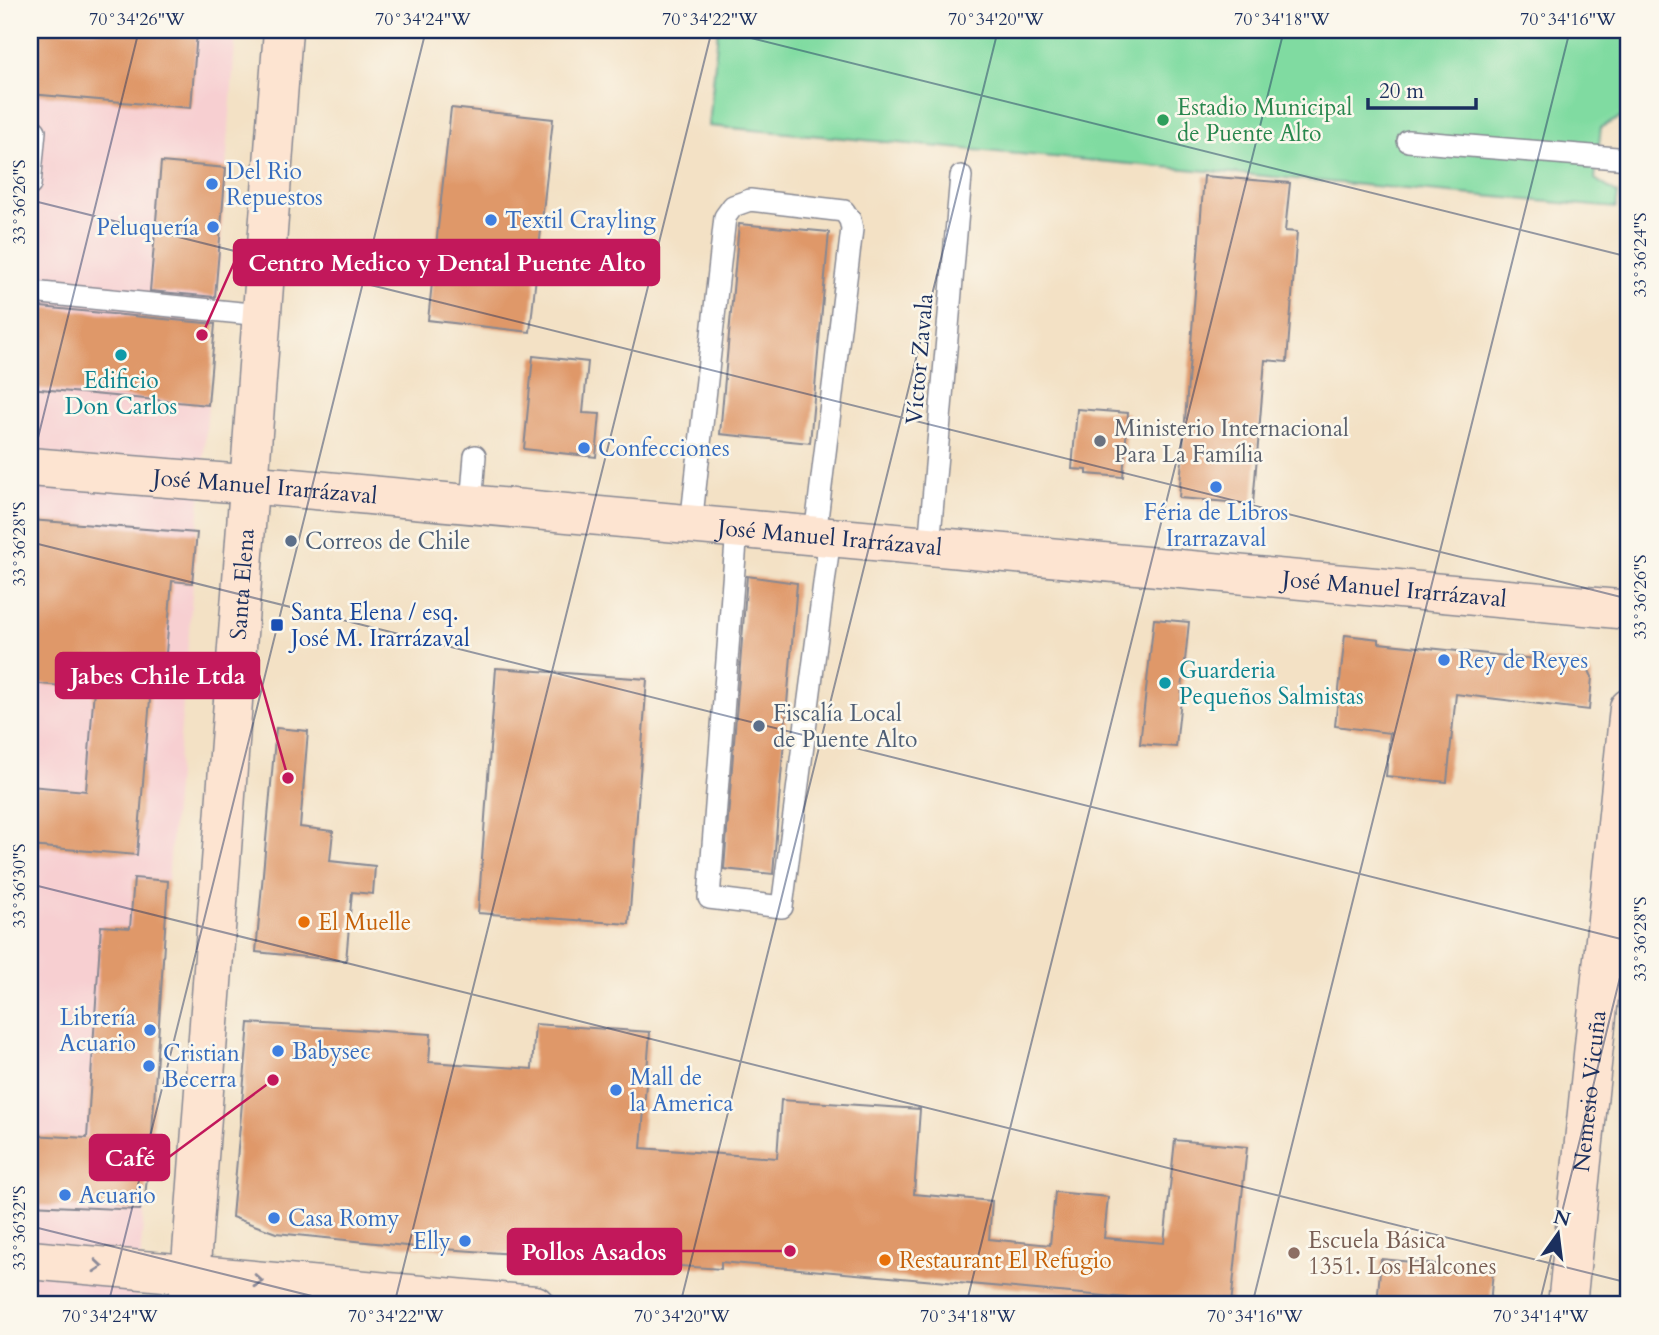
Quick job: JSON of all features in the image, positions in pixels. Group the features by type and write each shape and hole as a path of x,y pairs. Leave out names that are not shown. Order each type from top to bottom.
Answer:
{"street":[{"name":"Santa Elena","path":"189,1290 283,30"},
{"name":"José Manuel Irarrázaval","path":"30,467 248,484 1629,610"},
{"name":"Nemesio Vicuña","path":"1567,1305 1629,708"},
{"path":"30,1260 189,1290 535,1305"}],"lane":[{"path":"30,185 35,131"},
{"path":"1408,141 1629,159"},
{"name":"Víctor Zavala","path":"929,547 961,176"},
{"path":"691,525 725,217 733,206 750,200 844,211 852,229 782,907 709,898 737,529"},
{"path":"30,289 32,292 261,315"},
{"path":"471,505 475,456"}],"shaded area":[{"path":"30,30 236,30 137,1305 30,1305"}],"green space":[{"name":"Estadio Municipal de Puente Alto","path":"718,30 1629,30 1629,114 1601,127 1595,179 1618,194 1616,208 709,126"}],"building":[{"path":"30,30 197,32 191,108 30,94"},
{"name":"Textil Crayling","path":"451,108 553,119 530,332 428,320"},
{"path":"161,162 226,168 215,297 150,291"},
{"path":"1204,176 1290,183 1285,231 1297,232 1287,362 1265,360 1253,504 1179,498"},
{"path":"739,224 829,232 810,443 720,434"},
{"name":"Edificio Don Carlos","path":"30,306 215,324 208,405 30,388"},
{"path":"533,356 588,362 583,413 600,414 596,457 524,449"},
{"name":"Ministerio Internacional Para La Família","path":"1077,409 1128,413 1123,477 1087,474 1087,470 1072,469"},
{"path":"30,520 197,533 192,583 172,581 163,689 151,687 137,855 30,846 30,786 86,791 94,689 30,683"},
{"name":"Fiscalía Local de Puente Alto","path":"747,576 797,583 773,874 724,869"},
{"name":"Guarderia Pequeños Salmistas","path":"1154,619 1189,622 1176,747 1140,744"},
{"path":"1345,635 1379,639 1379,643 1586,664 1592,677 1589,710 1456,694 1447,782 1386,776 1390,733 1335,726"},
{"path":"496,668 647,679 629,924 478,913"},
{"path":"276,728 308,731 300,827 333,831 330,861 375,866 373,894 352,892 346,961 256,952"},
{"path":"134,878 168,881 152,1134 145,1196 140,1210 30,1205 30,1135 87,1138 101,926 130,928"},
{"path":"249,1023 431,1034 429,1062 532,1069 535,1024 650,1032 641,1148 777,1158 781,1100 920,1109 914,1194 992,1201 989,1239 1050,1245 1055,1192 1108,1197 1104,1238 1164,1243 1175,1140 1247,1147 1231,1305 721,1262 721,1269 416,1247 276,1233 232,1217"},
{"path":"1381,1259 1493,1270 1490,1305 1377,1305"}],"place":[{"name":"Estadio Municipal de Puente Alto","path":"1163,120"},
{"name":"Del Rio Repuestos","path":"212,184"},
{"name":"Textil Crayling","path":"491,220"},
{"name":"Peluquería","path":"213,227"},
{"name":"Centro Medico y Dental Puente Alto","path":"202,335"},
{"name":"Edificio Don Carlos","path":"121,355"},
{"name":"Ministerio Internacional Para La Família","path":"1100,441"},
{"name":"Confecciones","path":"584,448"},
{"name":"Féria de Libros Irarrazaval","path":"1216,487"},
{"name":"Correos de Chile","path":"291,541"},
{"name":"Santa Elena / esq. José M. Irarrázaval","path":"277,625"},
{"name":"Rey de Reyes","path":"1444,660"},
{"name":"Guarderia Pequeños Salmistas","path":"1165,683"},
{"name":"Fiscalía Local de Puente Alto","path":"759,726"},
{"name":"Jabes Chile Ltda","path":"288,778"},
{"name":"El Muelle","path":"304,922"},
{"name":"Librería Acuario","path":"150,1030"},
{"name":"Babysec","path":"278,1051"},
{"name":"Cristian Becerra","path":"149,1066"},
{"name":"Café","path":"273,1080"},
{"name":"Mall de la America","path":"616,1090"},
{"name":"Acuario","path":"65,1195"},
{"name":"Casa Romy","path":"274,1218"},
{"name":"Elly","path":"465,1241"},
{"name":"Pollos Asados","path":"790,1251"},
{"name":"Escuela Básica 1351. Los Halcones","path":"1294,1253"},
{"name":"Restaurant El Refugio","path":"885,1260"}]}
